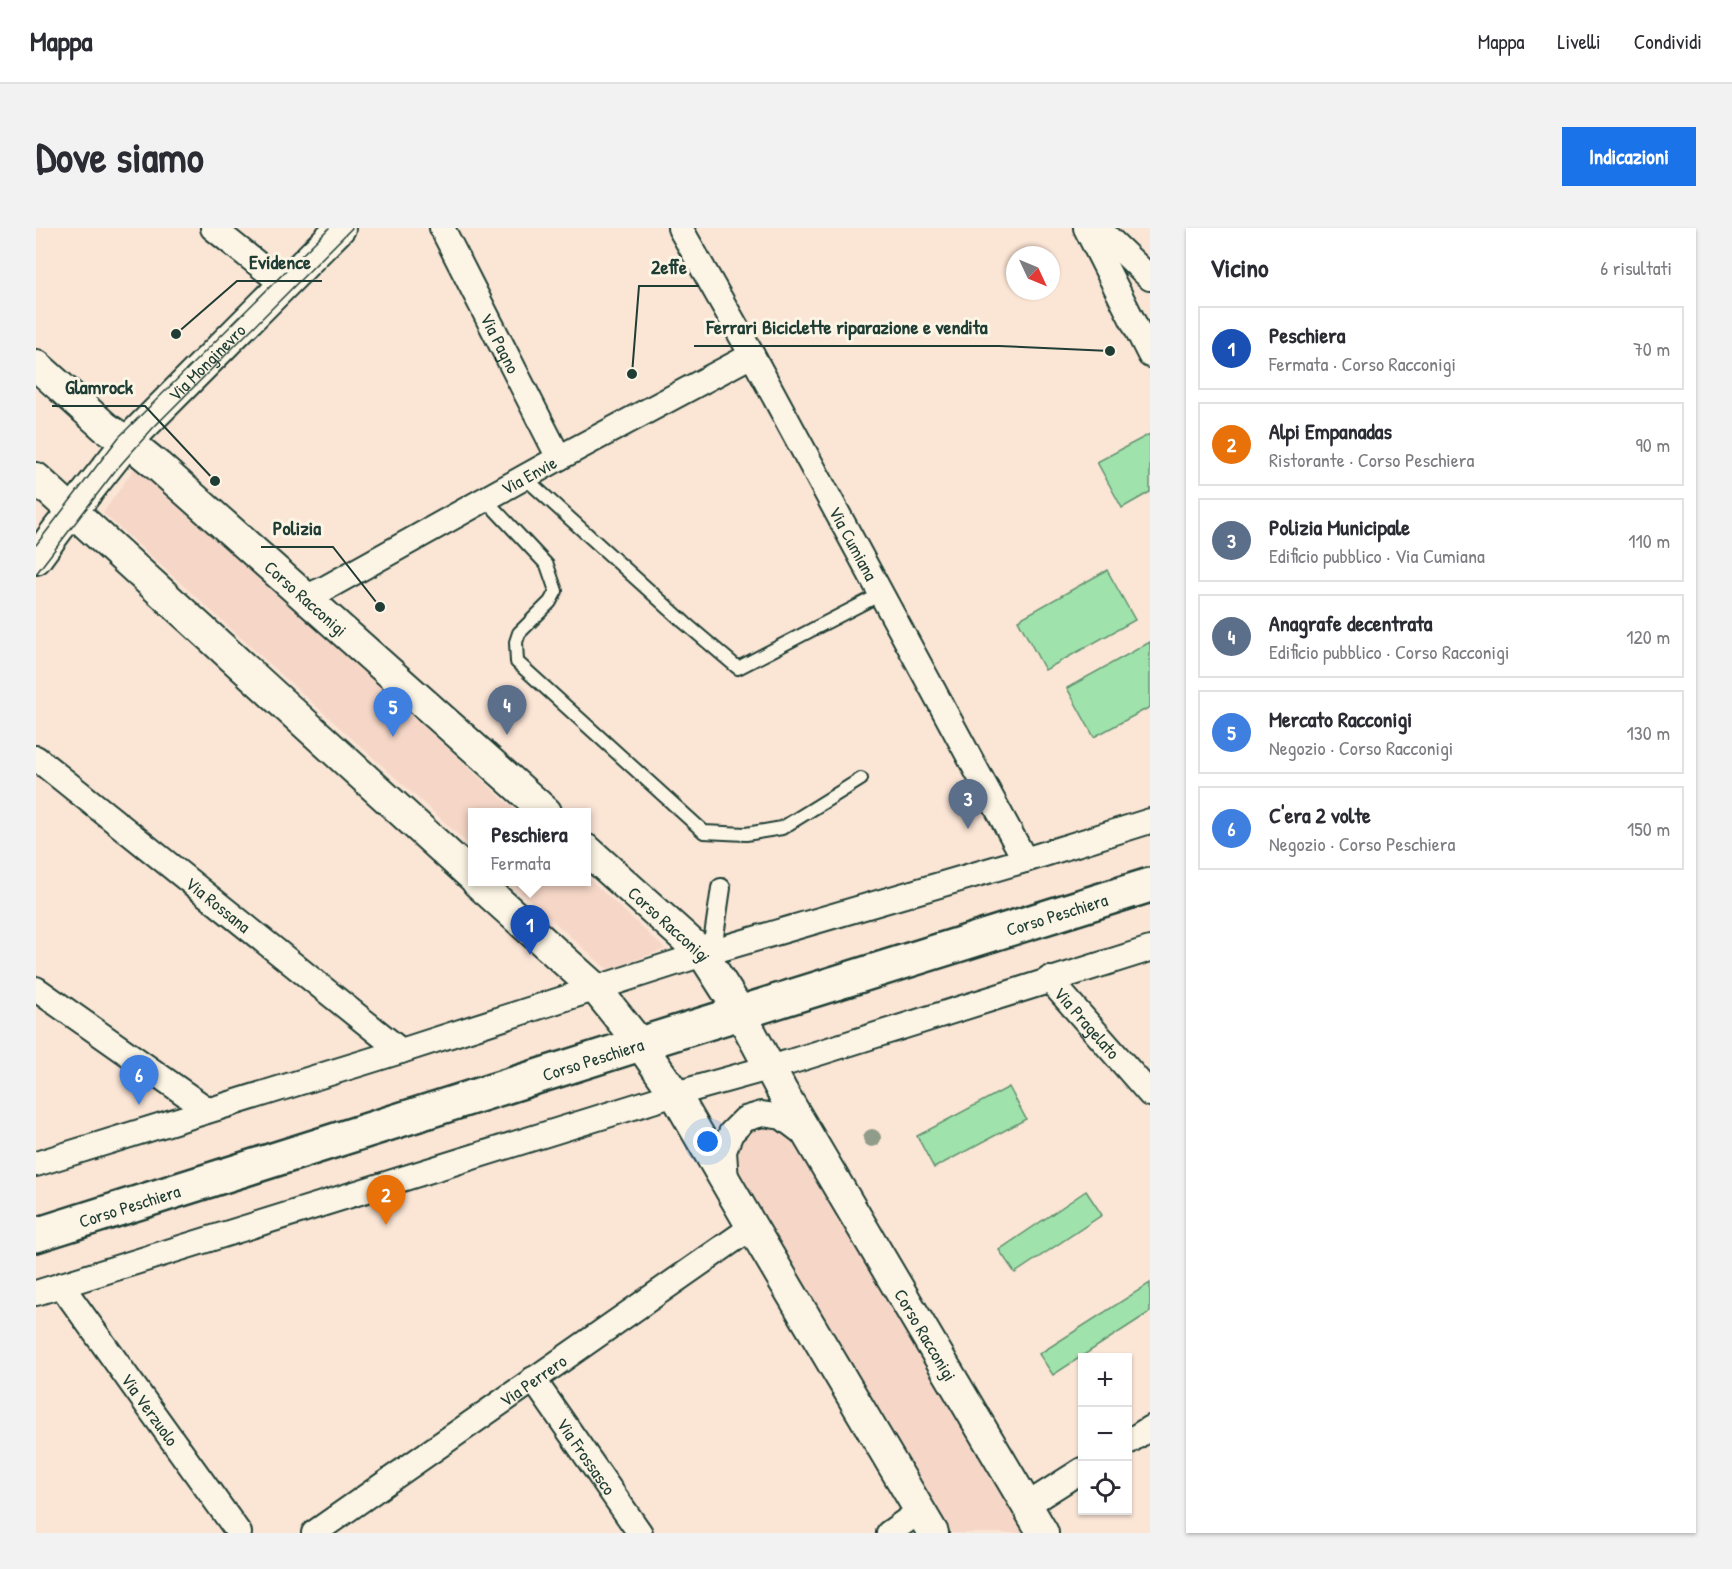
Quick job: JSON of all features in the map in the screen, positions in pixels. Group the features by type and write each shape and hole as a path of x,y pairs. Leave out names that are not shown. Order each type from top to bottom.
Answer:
{"main road":[{"name":"Corso Peschiera","path":"36,1235 1150,885"}],"street":[{"path":"213,228 284,285"},
{"name":"Via Monginevro","path":"36,559 127,442 340,228"},
{"name":"Via Pagno","path":"442,228 559,458"},
{"name":"Via Cumiana","path":"680,228 752,355 1025,860"},
{"path":"1086,228 1150,355"},
{"path":"1098,228 1150,278"},
{"name":"Via Envie","path":"306,597 752,355"},
{"name":"Corso Racconigi","path":"36,365 105,428 158,466 540,808"},
{"path":"36,478 468,873"},
{"name":"Via Rossana","path":"36,758 401,1052"},
{"path":"36,1164 401,1052 703,954 1150,821"},
{"name":"Corso Racconigi","path":"591,854 703,954 740,1012 808,1137 1044,1533"},
{"name":"Corso Racconigi","path":"481,886 596,989 640,1044 675,1094 927,1522"},
{"path":"703,954 714,936 721,888"},
{"path":"36,1293 1150,949"},
{"name":"Via Pragelato","path":"1049,979 1150,1094"},
{"path":"36,989 208,1110"},
{"name":"Corso Racconigi","path":"726,1181 724,1151 731,1133 745,1119 762,1114 782,1117 808,1137"},
{"name":"Via Perrero","path":"314,1533 752,1227"},
{"name":"Via Verzuolo","path":"61,1285 239,1533"},
{"name":"Via Frossasco","path":"533,1379 640,1533"},
{"path":"1132,1439 1150,1428"},
{"path":"1027,1505 1078,1473"},
{"path":"889,1533 927,1522"}],"lane":[{"path":"524,477 738,668 881,594"},
{"path":"485,499 547,565 556,591 550,602 519,633 516,642 517,662 704,832 746,834 782,828 861,779"}],"shaded area":[{"path":"138,463 513,808 468,808 468,843 103,513"},
{"path":"591,881 665,949 609,970 514,886 591,886"},
{"path":"764,1121 792,1132 1032,1533 949,1533 732,1168 738,1135"}],"green space":[{"path":"1150,434 1150,492 1122,508 1097,462"},
{"path":"1107,570 1135,620 1045,670 1018,620"},
{"path":"1150,642 1150,707 1094,737 1067,688"},
{"path":"1009,1087 1026,1119 934,1168 917,1136"},
{"path":"1086,1191 1102,1215 1015,1273 999,1250"},
{"path":"1150,1283 1150,1312 1087,1353 1078,1353 1078,1359 1053,1375 1039,1354"}],"tram line":[{"path":"36,545 119,437 329,228"},
{"path":"36,574 115,471 153,428 352,228"}],"place":[{"name":"Evidence","path":"176,334"},
{"name":"Ferrari Biciclette riparazione e vendita","path":"1110,351"},
{"name":"2effe","path":"632,374"},
{"name":"Glamrock","path":"215,481"},
{"name":"Polizia","path":"380,607"},
{"name":"Anagrafe decentrata","path":"507,735"},
{"name":"Mercato Racconigi","path":"393,737"},
{"name":"Polizia Municipale","path":"968,829"},
{"name":"Peschiera","path":"530,955"},
{"name":"C'era 2 volte","path":"139,1105"},
{"name":"Alpi Empanadas","path":"386,1225"}]}
